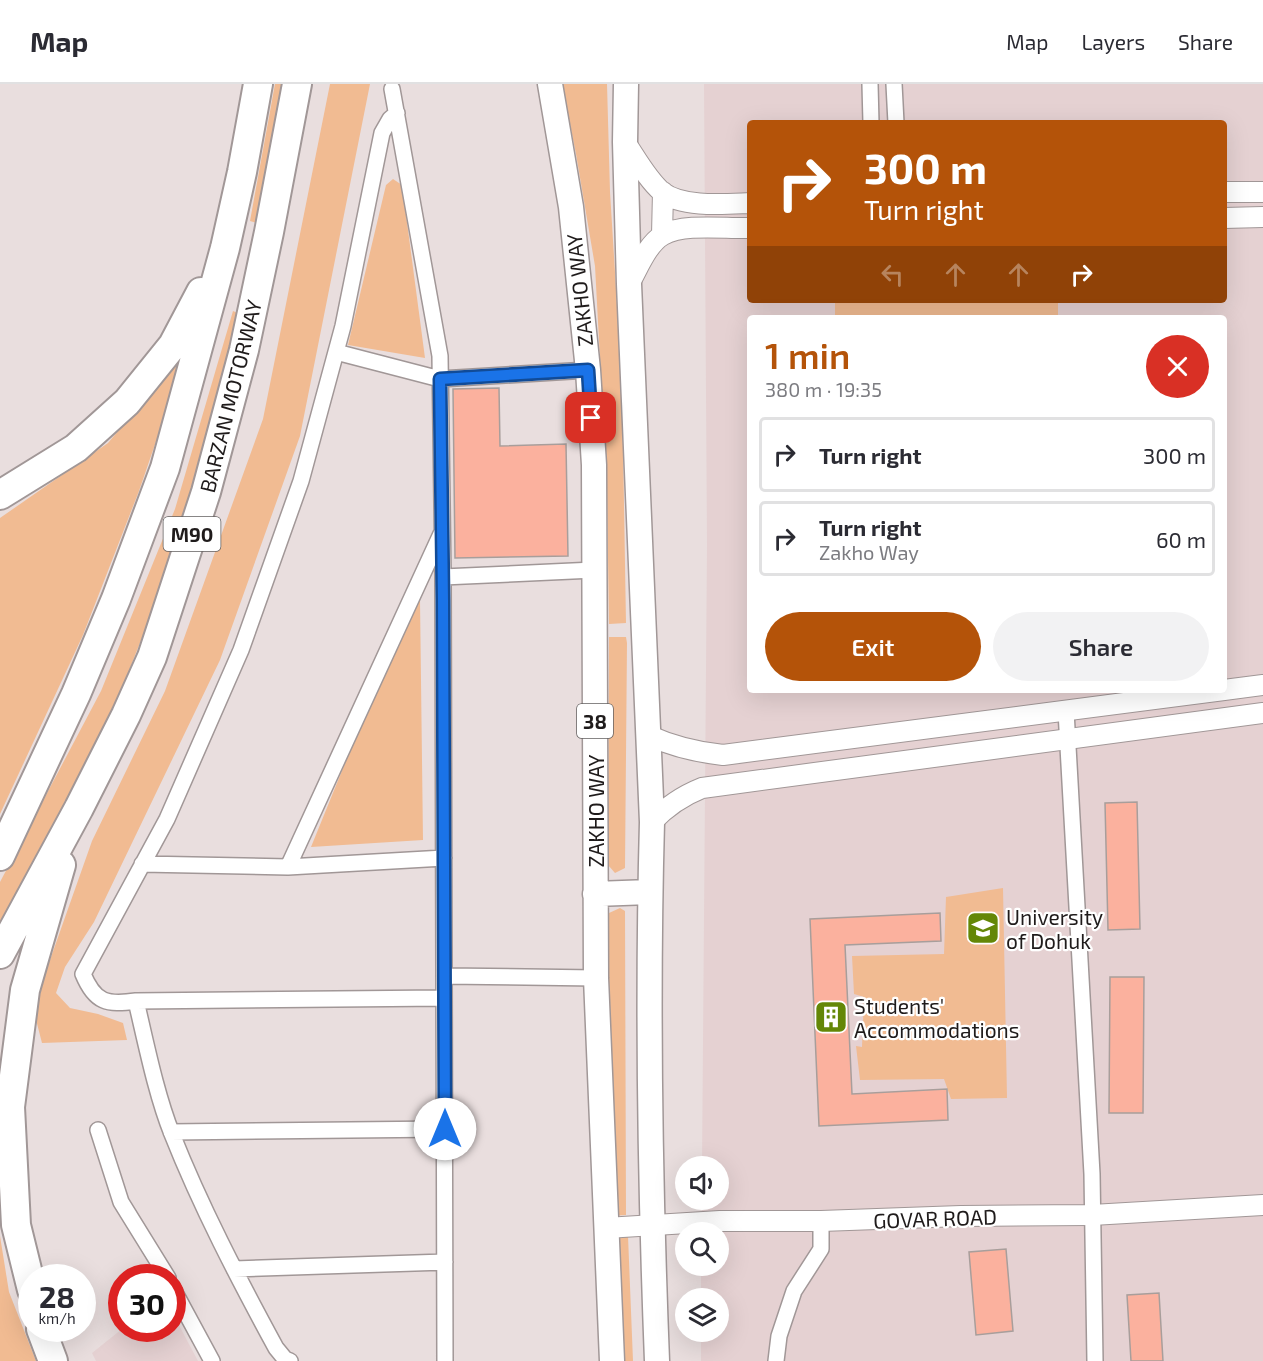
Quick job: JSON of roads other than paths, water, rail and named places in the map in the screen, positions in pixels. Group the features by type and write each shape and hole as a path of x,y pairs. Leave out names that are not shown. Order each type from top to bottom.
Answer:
{"highway":[{"name":"BARZAN MOTORWAY","path":"0,856 85,673 116,599 161,479 225,248 258,84"},
{"name":"BARZAN MOTORWAY","path":"0,954 126,715 152,657 206,492 244,350 297,84"},
{"path":"0,495 76,448 127,402 173,345 225,248"},
{"path":"26,1264 16,1225 10,1107 25,990 78,808"},
{"path":"46,1342 53,1361"}],"main road":[{"name":"ZAKHO WAY","path":"550,84 571,207 588,370 594,465 596,978 612,1361"},
{"path":"626,84 625,142 629,285 650,736 652,1225 657,1361"},
{"path":"595,894 650,892"}],"street":[{"path":"870,84 871,120"},
{"path":"894,84 896,120"},
{"path":"392,89 440,356 443,577 445,1361"},
{"path":"397,113 390,119 382,133 343,326 301,481 241,650 167,819 83,974 88,985 102,1001 114,1004 136,1001 444,998"},
{"path":"625,142 650,178 663,192 682,201 747,203"},
{"path":"662,236 663,192"},
{"path":"1227,192 1263,192"},
{"path":"1227,218 1263,217"},
{"path":"629,285 650,249 662,236 681,228 747,228"},
{"path":"336,352 440,379 588,370"},
{"path":"288,867 442,530"},
{"path":"443,577 594,570"},
{"path":"1227,690 1263,685"},
{"path":"650,736 672,746 723,755 1201,693"},
{"path":"1066,711 1092,1174 1095,1361"},
{"path":"652,822 666,807 702,788 1263,713"},
{"path":"723,755 728,784"},
{"path":"142,864 288,867 444,858"},
{"path":"444,976 596,978"},
{"path":"136,1001 149,1058 171,1132 234,1269 276,1348 286,1360"},
{"path":"171,1132 445,1129"},
{"path":"98,1130 121,1202 159,1264"},
{"name":"GOVAR ROAD","path":"606,1228 720,1221 1092,1215 1263,1205"},
{"path":"776,1361 779,1336 794,1291 821,1249 821,1221"},
{"path":"234,1269 445,1262"},
{"path":"186,1313 212,1361"}],"place":[{"name":"University of Dohuk","path":"983,928"},
{"name":"Students' Accommodations","path":"831,1017"}]}
